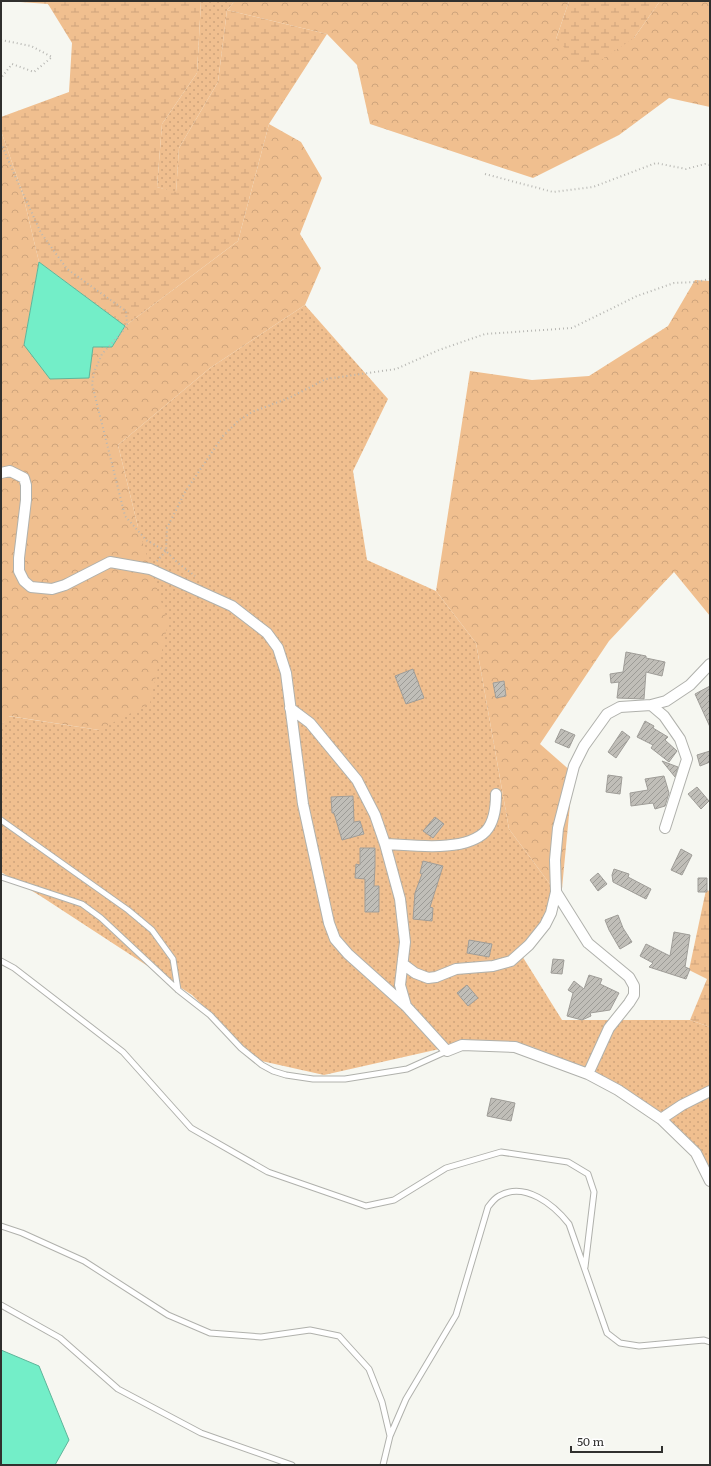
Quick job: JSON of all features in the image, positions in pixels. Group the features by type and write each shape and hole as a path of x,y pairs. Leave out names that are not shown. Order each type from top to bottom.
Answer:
{"street":[{"path":"1,472 10,471 24,478 26,485 26,500 19,571 24,581 31,587 52,589 65,585 110,562 150,569 232,606 267,633 278,648 286,673 303,804 329,924 335,939 348,954 406,1006 447,1052 462,1046 515,1047 588,1074 618,1090 661,1119 696,1153 710,1180"},
{"path":"403,964 415,973 428,978 436,977 456,969 494,966 511,961 529,945 545,925 551,913 556,892 555,860 558,828 574,766 584,746 607,714 620,707 650,705 666,701 690,685 710,664"},
{"path":"650,705 664,716 680,739 687,759 665,828"},
{"path":"290,708 310,723 357,780 375,815 385,844 400,899 405,942 400,985 406,1006"},
{"path":"385,844 449,846 467,844 486,832 491,824 496,808 496,794"},
{"path":"556,892 588,943 629,977 634,986 634,995 609,1028 588,1074"},
{"path":"661,1119 710,1091"}],"lane":[{"path":"1,820 128,910 152,930 172,959 178,990"},
{"path":"1,877 82,904 101,918 178,990 210,1015 241,1048 262,1065 286,1075 314,1079 353,1078 407,1069 447,1052"},
{"path":"1,961 14,968 123,1052 191,1128 268,1172 366,1206 394,1200 446,1168 501,1152 568,1162 588,1174 594,1192 585,1270"},
{"path":"383,1465 390,1436 406,1399 456,1316 488,1207 499,1196 510,1192 527,1192 560,1213 569,1224 606,1333 620,1343 639,1346 704,1340 710,1342"},
{"path":"1,1226 22,1233 84,1261 168,1315 210,1333 261,1337 310,1330 339,1336 369,1369 382,1402 390,1436"},
{"path":"1,1305 60,1338 118,1389 201,1433 292,1465"}],"path":[{"path":"1,40 31,46 52,57 34,72 12,64 1,78"},
{"path":"1,143 41,233 67,269 126,311 127,324 123,331 102,354 94,372 92,384 125,516 146,540 166,551 167,528 185,492 223,436 238,421 252,412 289,398 326,379 396,369 439,350 485,334 572,328 637,296 674,283 696,282 710,279"},
{"path":"485,174 554,192 593,187 656,163 686,169 705,164 710,165"}],"green space":[{"path":"6,1 201,1 197,73 162,124 157,187 176,192 179,148 218,82 227,10 327,34 269,124 238,241 125,326 39,262 22,191 1,131 1,117 69,92 72,43 48,4"},
{"path":"201,1 235,1 227,10 218,82 179,148 176,193 157,187 162,124 197,73"},
{"path":"235,1 569,1 556,39 634,38 660,1 710,1 710,107 669,98 619,135 533,178 370,124 357,65 327,34 227,10"},
{"path":"569,1 660,1 634,38 586,70 556,39"},
{"path":"269,124 301,142 322,178 300,234 321,268 305,305 210,368 118,445 138,527 168,624 150,703 99,730 9,716 1,726 1,131 22,191 39,262 24,345 112,347 125,326 238,241"},
{"path":"695,280 710,281 710,616 674,572 609,641 540,744 573,773 561,899 509,829 476,643 436,591 470,371 532,380 589,376 668,326"},
{"path":"305,305 388,399 353,471 367,560 436,591 476,643 509,829 561,899 519,951 562,1020 690,1020 710,1027 710,1184 670,1125 533,1047 466,1043 324,1075 257,1060 192,995 1,872 1,726 8,716 99,730 138,527 118,445 210,368"},
{"path":"706,890 710,891 710,1027 690,1020 707,979 689,970"}],"shaded area":[{"path":"39,262 125,326 112,347 93,347 89,378 50,379 24,345"},
{"path":"1,1350 39,1366 69,1440 55,1465 1,1465"}],"building":[{"path":"626,652 665,662 662,676 646,672 644,699 617,698 619,682 611,683 610,674 623,672"},
{"path":"413,669 424,698 406,704 395,676"},
{"path":"504,681 506,696 496,698 493,683"},
{"path":"710,686 710,727 695,694"},
{"path":"645,721 668,737 665,740 677,751 669,762 651,748 653,745 637,737"},
{"path":"561,729 575,735 569,748 555,742"},
{"path":"622,731 630,737 616,758 608,752"},
{"path":"710,751 710,762 700,766 697,755"},
{"path":"662,761 678,767 675,777"},
{"path":"608,775 622,777 620,794 606,792"},
{"path":"664,776 669,793 665,806 655,809 653,803 631,806 630,793 648,790 645,779"},
{"path":"697,787 709,801 701,809 688,794"},
{"path":"353,796 354,822 360,821 364,834 342,840 334,813 332,813 331,797"},
{"path":"435,817 444,824 433,838 423,831"},
{"path":"360,848 375,848 374,886 379,886 379,912 365,912 365,879 355,878 356,864 360,865"},
{"path":"681,849 692,855 682,875 671,870"},
{"path":"423,861 443,866 430,907 433,908 432,921 413,919 415,893 422,874 420,873"},
{"path":"614,869 629,874 628,877 651,889 646,899 613,882 612,875"},
{"path":"598,873 607,884 598,891 590,880"},
{"path":"698,878 707,878 707,892 698,892"},
{"path":"618,915 623,928 632,942 620,949 605,920"},
{"path":"674,932 690,935 685,967 690,969 686,979 649,967 653,963 640,956 646,944 670,956"},
{"path":"469,940 492,944 489,957 467,953"},
{"path":"553,959 564,960 562,974 551,973"},
{"path":"589,975 602,979 600,984 619,993 610,1010 590,1013 591,1016 582,1020 567,1016 573,993 568,990 574,981 584,989"},
{"path":"467,985 478,998 468,1006 457,993"},
{"path":"491,1098 515,1103 511,1121 487,1116"}]}
